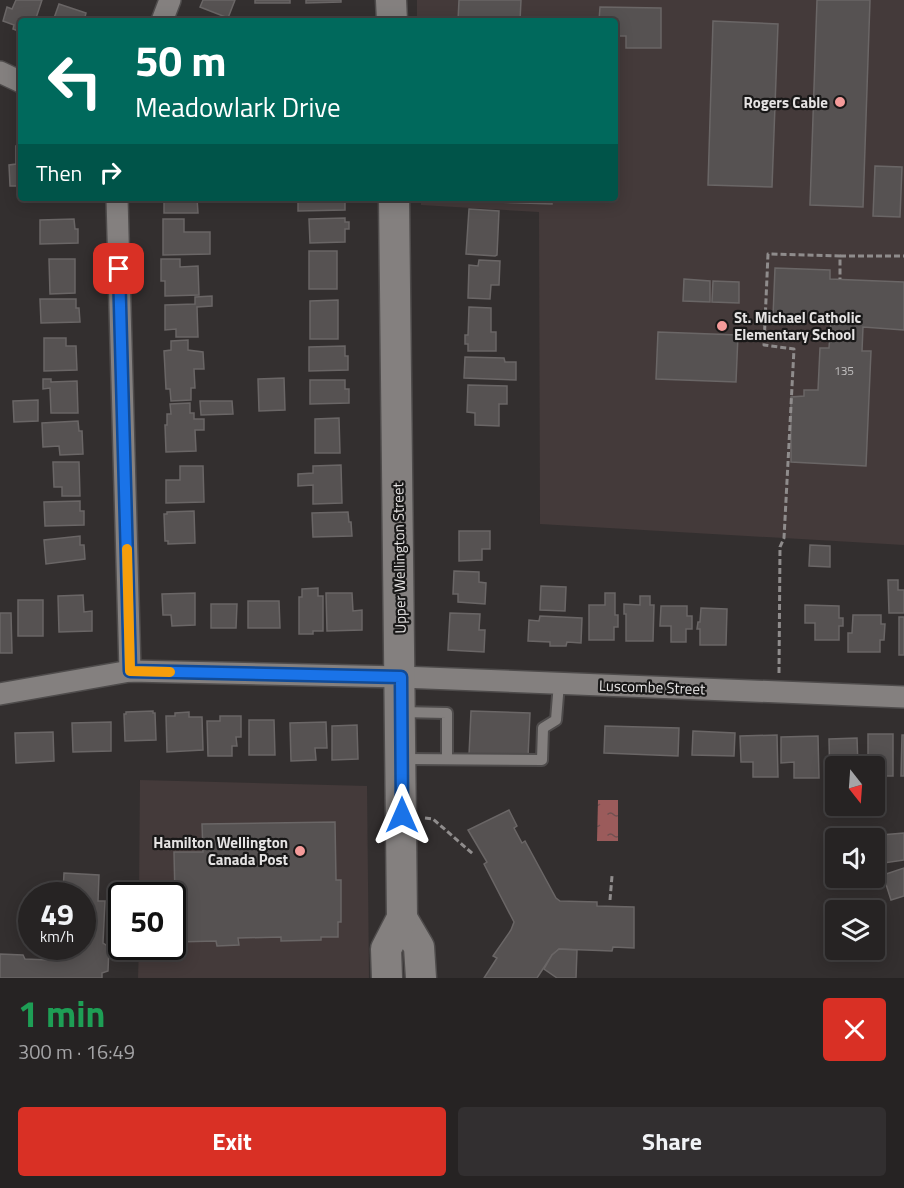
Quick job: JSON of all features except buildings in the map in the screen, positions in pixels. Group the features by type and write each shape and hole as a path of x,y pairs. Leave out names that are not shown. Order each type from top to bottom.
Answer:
{"main road":[{"path":"391,0 392,18"},
{"name":"Upper Wellington Street","path":"387,978 386,949 402,918 394,201"},
{"path":"402,918 420,947 421,978"}],"street":[{"path":"163,18 170,0"},
{"path":"0,72 18,81"},
{"path":"117,201 130,671"},
{"name":"Luscombe Street","path":"0,694 130,671 401,677 904,697"}],"lane":[{"path":"402,759 542,760 543,728 556,720 559,683"},
{"path":"401,712 447,713 447,759"}],"path":[{"path":"776,692 779,675 780,547 784,538 794,349 764,345 768,254 904,256"},
{"path":"840,256 840,279"},
{"path":"402,815 433,819 473,854"},
{"path":"610,900 612,876"}],"shaded area":[{"name":"St. Michael Catholic Elementary School","path":"417,0 904,0 904,545 540,524 539,212 421,205 421,201 618,201 618,18 417,18"},
{"path":"140,780 367,786 369,978 138,978 139,960 186,960 186,882 139,882"}],"water":[{"path":"598,800 618,800 618,841 597,841"}],"slow traffic":[{"path":"127,549 130,671 170,672"}],"place":[{"name":"Rogers Cable","path":"840,102"},
{"name":"St. Michael Catholic Elementary School","path":"722,326"},
{"name":"Hamilton Wellington Canada Post","path":"300,851"}],"route":[{"path":"119,269 130,671 401,677 402,815"}]}
